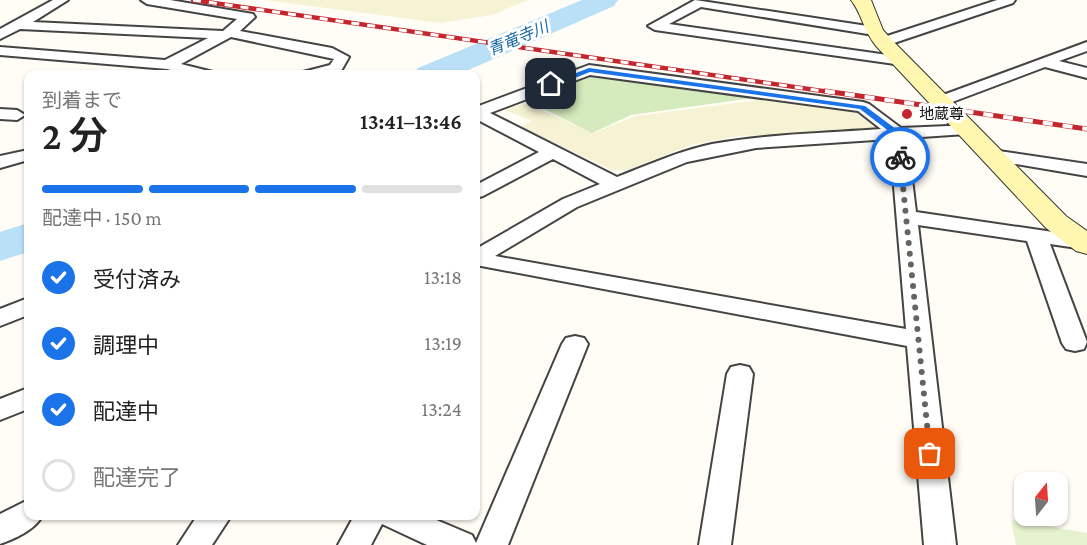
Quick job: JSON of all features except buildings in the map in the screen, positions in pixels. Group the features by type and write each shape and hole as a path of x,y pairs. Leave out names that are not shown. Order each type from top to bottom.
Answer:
{"street":[{"path":"0,35 62,0"},
{"path":"147,0 248,17 227,34 167,65"},
{"path":"860,0 864,3 878,36 1056,222 1086,244"},
{"path":"902,61 655,26 699,3 878,36 1008,0"},
{"path":"18,25 227,34 332,52 342,57 336,68 328,70"},
{"path":"941,102 1087,46"},
{"path":"0,51 167,65 188,70"},
{"path":"1044,62 1087,73"},
{"path":"480,111 589,70 862,107 898,134 940,545"},
{"path":"0,114 17,115"},
{"path":"480,115 551,153 617,184"},
{"path":"480,257 550,213 681,158 711,150 756,143 966,129"},
{"path":"480,190 551,153"},
{"path":"992,155 1087,170"},
{"path":"0,162 24,156"},
{"path":"906,218 1086,244"},
{"path":"1036,236 1075,344"},
{"path":"480,260 918,340"},
{"path":"0,318 24,308"},
{"path":"492,545 575,344"},
{"path":"715,545 740,374"},
{"path":"0,410 24,400"},
{"path":"0,530 24,515"},
{"path":"194,545 212,520"},
{"path":"354,545 368,520"},
{"path":"403,520 461,545"}],"shaded area":[{"path":"265,0 528,0 492,15 440,23"},
{"path":"765,99 854,111 881,130 739,136 691,145 625,171 612,170 521,127 532,121 505,110 525,103 593,133 636,116"}],"green space":[{"path":"592,73 760,97 631,115 592,133 528,101"},
{"path":"1011,520 1014,521 1014,526 1046,526 1087,533 1087,545 1016,545"}],"waterway":[{"name":"青竜寺川","path":"442,70 605,0"},
{"name":"青竜寺川","path":"0,247 24,238"}],"railway":[{"path":"193,0 836,93"},
{"path":"825,91 1087,129"}],"way so far":[{"path":"900,157 930,454"}],"place":[{"name":"地蔵尊","path":"907,114"}],"route":[{"path":"551,84 589,70 862,107 898,134 900,157"}]}
